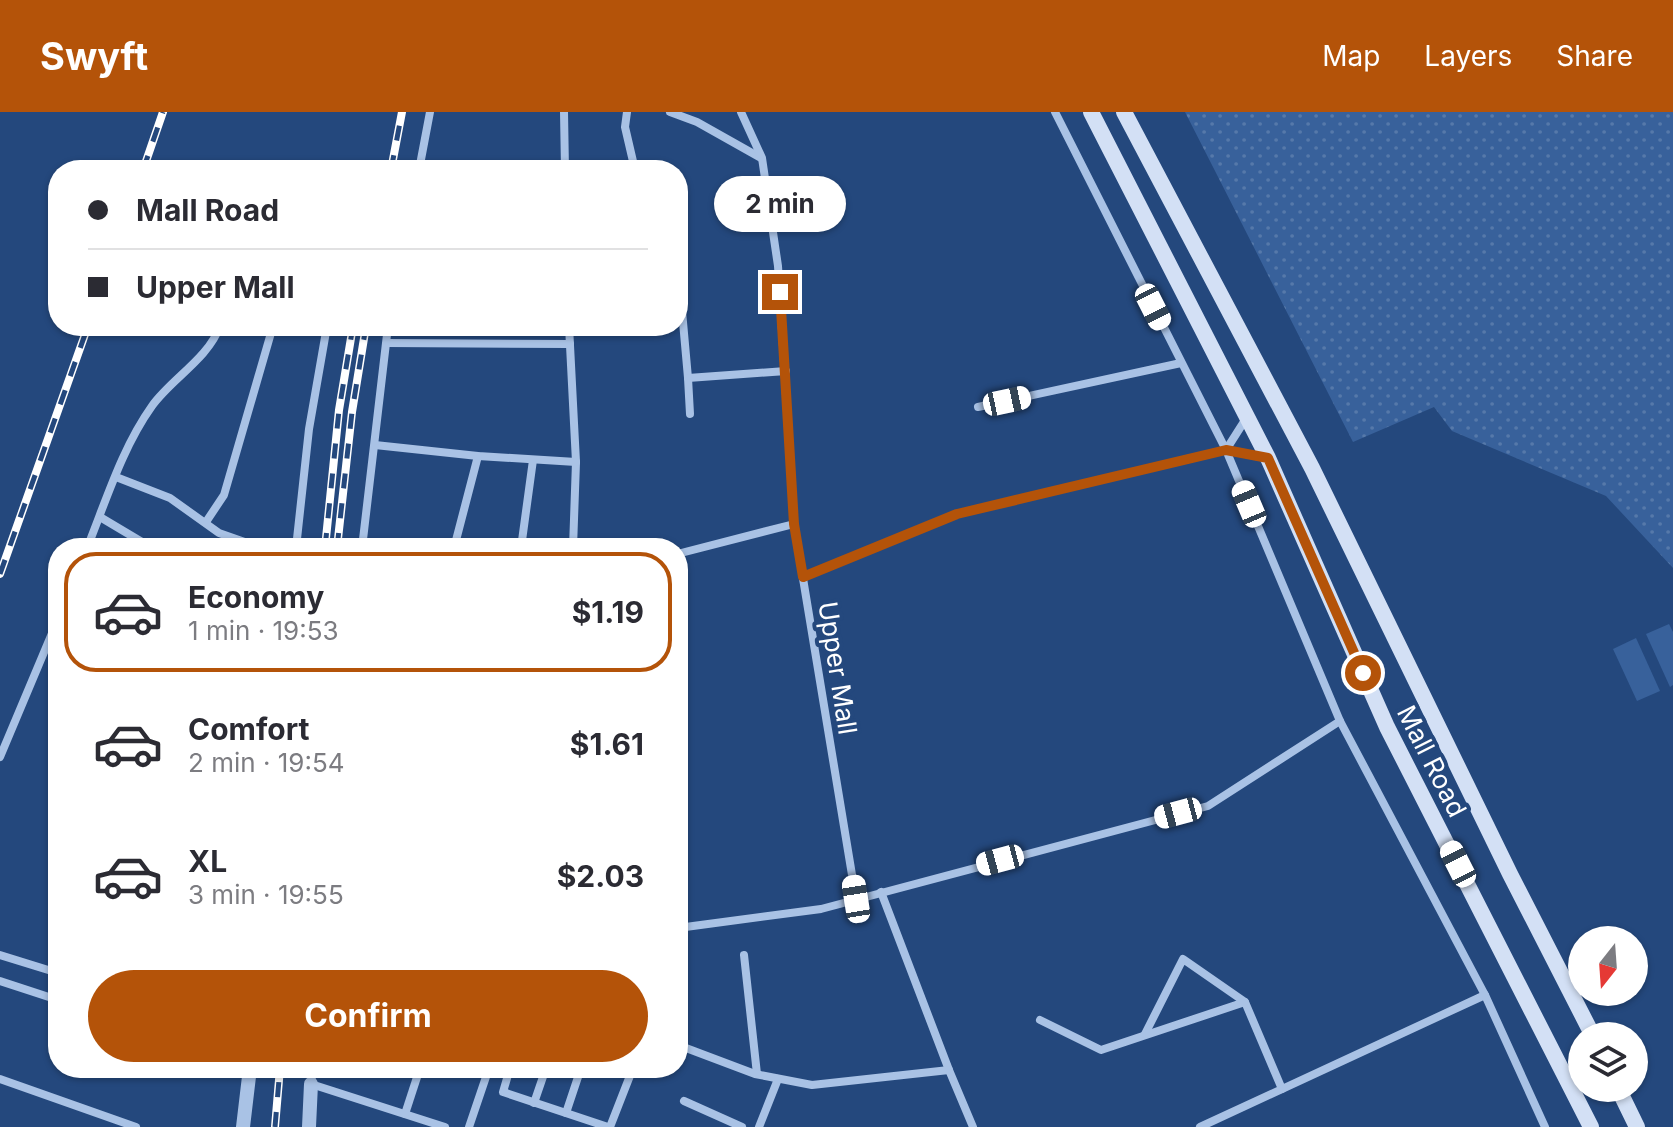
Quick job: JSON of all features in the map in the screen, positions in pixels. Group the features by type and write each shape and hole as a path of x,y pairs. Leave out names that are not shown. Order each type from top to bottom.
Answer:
{"main road":[{"name":"Mall Road","path":"1091,112 1268,458 1387,727 1585,1125"},
{"name":"Mall Road","path":"1124,112 1312,468 1586,1022"},
{"path":"1625,1102 1637,1127"}],"street":[{"path":"421,160 430,112"},
{"path":"564,112 565,160"},
{"path":"627,112 625,127 633,160"},
{"path":"670,112 697,122 762,158"},
{"name":"Upper Mall","path":"741,112 762,158 778,266 794,524 856,899"},
{"path":"1055,112 1226,450 1340,721 1485,995 1545,1127"},
{"path":"91,538 129,444 152,405 215,336"},
{"path":"206,522 224,495 270,336"},
{"path":"297,538 309,429 325,336"},
{"path":"363,538 387,336"},
{"path":"570,336 576,462 573,538"},
{"path":"684,336 690,414"},
{"path":"387,343 570,344"},
{"path":"978,407 1181,363"},
{"path":"688,378 786,371"},
{"path":"1226,450 1247,417"},
{"path":"375,445 576,462"},
{"path":"803,577 957,514 1226,450 1268,458"},
{"path":"457,538 478,456"},
{"path":"522,538 533,460"},
{"path":"116,477 170,498 219,533 233,538"},
{"path":"100,517 135,538"},
{"path":"688,551 794,524"},
{"path":"0,757 48,643"},
{"path":"688,927 821,909 1208,806 1340,721"},
{"path":"881,892 973,1127"},
{"path":"0,955 48,970"},
{"path":"744,955 757,1074"},
{"path":"1145,1034 1183,959 1245,1002 1282,1089"},
{"path":"0,981 48,997"},
{"path":"1200,1127 1485,995"},
{"path":"1040,1020 1101,1050 1245,1002"},
{"path":"688,1049 757,1074 812,1085 949,1070"},
{"path":"243,1127 249,1078"},
{"path":"309,1127 312,1078"},
{"path":"405,1114 417,1078"},
{"path":"469,1127 486,1078"},
{"path":"507,1078 503,1092 609,1127 629,1078"},
{"path":"534,1103 543,1078"},
{"path":"566,1113 578,1078"},
{"path":"0,1079 136,1127"},
{"path":"759,1127 778,1079"},
{"path":"311,1084 405,1114 415,1122 445,1127"},
{"path":"684,1101 742,1127"}],"shaded area":[{"path":"1185,112 1673,112 1673,568 1606,496 1452,431 1434,407 1353,442"},
{"path":"1669,624 1673,632 1673,685 1670,687 1646,634"},
{"path":"1636,638 1660,691 1637,701 1613,649"}],"railway":[{"path":"146,160 163,112"},
{"path":"393,160 402,112"},
{"path":"0,574 84,336"},
{"path":"326,538 339,410 351,336"},
{"path":"338,538 352,412 364,336"},
{"path":"275,1127 279,1078"}],"route":[{"path":"780,292 794,524 803,577 957,514 1226,450 1268,458 1363,673"}]}
